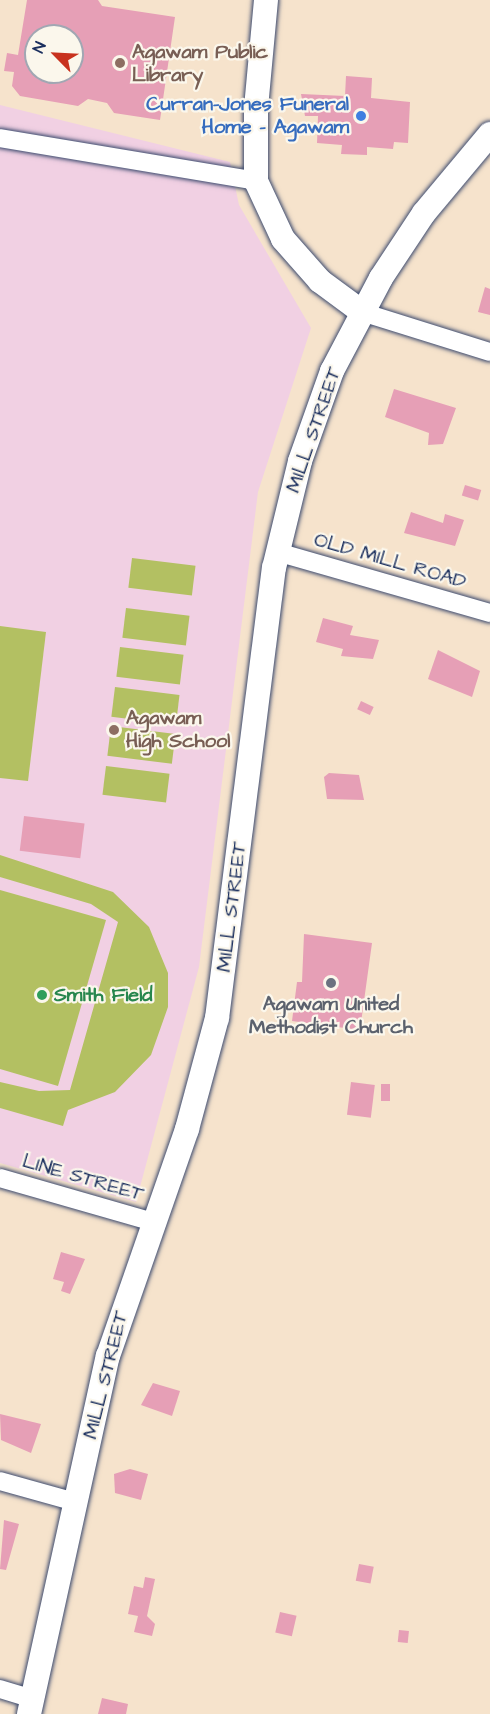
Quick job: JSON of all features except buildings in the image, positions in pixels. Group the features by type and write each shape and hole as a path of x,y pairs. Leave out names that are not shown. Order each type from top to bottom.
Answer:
{"street":[{"path":"266,0 256,99 256,182 270,220 287,244 320,281 362,312 490,352"},
{"name":"MILL STREET","path":"30,1706 108,1356 217,1018 277,552 315,414 362,312 424,213 490,134"},
{"path":"0,138 256,182"},
{"name":"OLD MILL ROAD","path":"277,552 490,613"},
{"name":"LINE STREET","path":"0,1178 153,1222"},
{"path":"0,1481 75,1502"},
{"path":"0,1689 30,1706"}],"shaded area":[{"name":"Agawam High School","path":"0,105 230,162 239,205 311,328 258,492 199,967 136,1202 0,1163"}],"green space":[{"path":"132,558 196,566 192,596 128,588"},
{"path":"126,608 190,616 186,646 122,638"},
{"path":"0,626 46,632 28,781 0,778"},
{"path":"120,647 184,655 180,685 116,677"},
{"path":"115,687 180,695 176,725 111,717"},
{"path":"111,726 176,734 172,764 107,756"},
{"path":"106,766 170,774 166,803 102,795"},
{"path":"0,855 113,892 149,927 168,973 168,1007 151,1055 115,1092 68,1110 63,1126 0,1108 0,1082 39,1091 70,1090 118,922 91,904 0,877"},
{"name":"Smith Field","path":"0,890 106,920 58,1086 0,1069"}],"place":[{"name":"Agawam Public Library","path":"120,63"},
{"name":"Curran-Jones Funeral Home - Agawam","path":"361,116"},
{"name":"Agawam High School","path":"114,730"},
{"name":"Agawam United Methodist Church","path":"331,983"},
{"name":"Smith Field","path":"42,995"}]}
